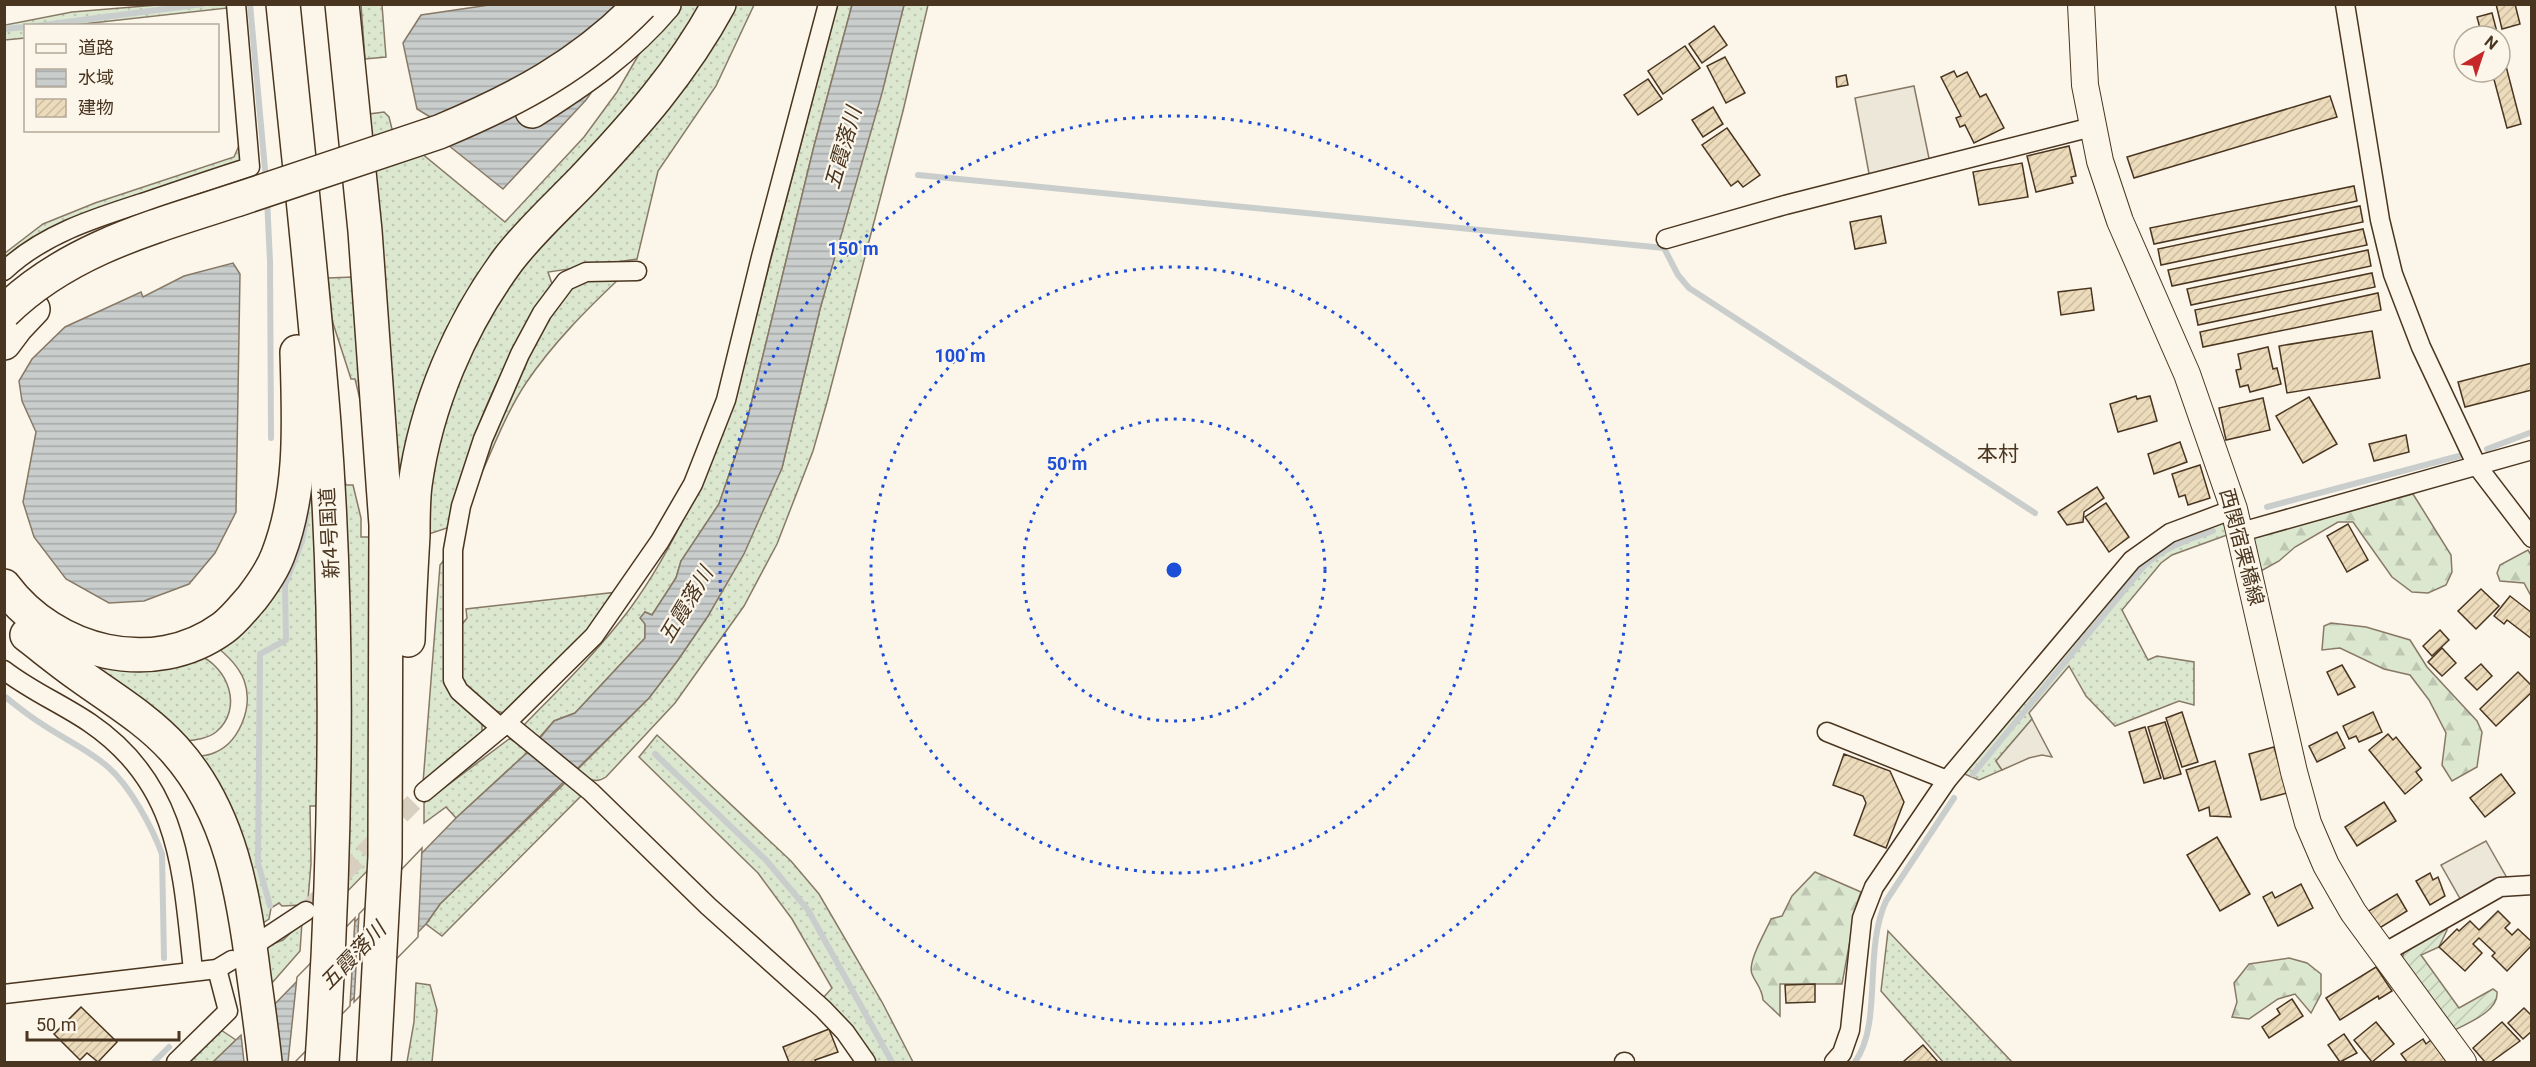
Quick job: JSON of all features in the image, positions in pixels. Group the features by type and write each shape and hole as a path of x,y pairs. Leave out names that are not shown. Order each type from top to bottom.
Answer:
{"highway":[{"path":"4,586 30,615 57,634 75,643 103,652 139,655 171,651 195,643 223,628 262,585 277,557 287,529 294,494 298,449 298,393 292,267 268,4"},
{"name":"新4号国道","path":"283,4 324,425 335,705 318,911 322,1062"},
{"path":"342,4 365,231 386,525 385,857 374,1062"},
{"path":"4,312 50,274 103,245 439,132 526,93 577,61 641,4"},
{"path":"4,343 27,315 57,291 82,275 114,260 447,149 532,111 583,79 611,57 650,21 664,4"},
{"path":"385,857 407,647 415,485 430,417 447,370 463,333 486,292 509,259 535,228 617,144 672,80 699,40 719,4"},
{"path":"4,613 50,653 145,722 174,749 196,776 213,805 227,838 246,918 235,970 265,1062"}],"main road":[{"name":"西関宿栗橋線","path":"2081,4 2085,85 2100,161 2120,221 2187,374 2238,521 2294,772 2308,823 2326,865 2353,912 2463,1062"}],"street":[{"path":"4,271 41,243 85,221 250,167 236,4"},
{"path":"424,792 504,726 594,636 660,541 693,484 726,400 828,4"},
{"path":"2345,4 2380,220 2393,274 2421,347 2477,465 2532,538"},
{"path":"1666,239 1785,205 2092,127"},
{"path":"637,272 586,272 566,281 542,313 520,354 483,439 461,506 453,550 453,680 459,691 504,726 523,736 582,785 708,906 823,1009 845,1032 866,1062"},
{"path":"1834,1062 1842,1053 1850,1030 1862,918 1874,887 1947,780 2132,560 2170,533 2238,521 2532,450"},
{"path":"4,670 32,690 90,724 137,766 159,801 174,836 183,875 193,970"},
{"path":"1827,732 1947,780"},
{"path":"2382,954 2500,887 2532,885"},
{"path":"259,942 318,911"},
{"path":"4,994 193,970 235,970 228,1011 176,1062"}],"green space":[{"path":"157,5 230,5 244,152 238,163 53,230 5,264 5,253 43,224 95,203 234,157 241,141 227,8 83,24 24,24 24,38 5,40 5,25 72,12"},
{"path":"361,5 382,5 386,57 365,59"},
{"path":"678,5 703,5 668,63 553,191 399,485 369,114 384,112 389,117 392,129 505,222 584,137 617,92 642,49"},
{"path":"734,5 754,5 716,86 658,171 637,259 548,272 552,284 508,360 480,421 450,527 426,535 436,459 449,409 467,361 490,314 542,245 647,132 696,72"},
{"path":"837,5 852,5 814,146 746,425 719,504 681,561 676,578 652,615 645,612 645,638 575,713 554,721 538,739 524,725 592,655 647,584 692,501 716,444 738,385"},
{"path":"904,5 928,5 903,111 827,402 813,451 777,544 744,606 675,703 606,777 591,780 577,770 649,698 708,616 782,468 820,309"},
{"path":"622,276 571,327 536,368 514,404 483,470 479,470 524,359 566,291 586,280"},
{"path":"353,277 364,416 355,379 351,379 332,320 328,278"},
{"path":"311,423 319,604 317,806 310,806 311,863 308,900 301,905 282,906 279,903 271,908 269,919 263,923 192,757 209,755 221,749 236,734 242,724 247,702 244,680 231,660 214,645 231,635"},
{"path":"339,458 346,485 353,485 361,518 361,537 369,537 371,545 370,868 342,897"},
{"path":"2413,494 2451,555 2452,572 2446,585 2428,593 2412,592 2392,577 2353,522 2338,522 2295,547 2279,561 2259,572 2251,539"},
{"path":"2223,520 2227,535 2172,555 2161,563 2122,610 2148,660 2157,656 2194,662 2194,705 2179,701 2115,726 2086,696 2069,666 2029,713 2032,719 1996,761 2002,770 1979,780 1962,773 2124,578 2162,544"},
{"path":"2528,550 2531,555 2531,596 2524,583 2500,581 2497,573 2500,565"},
{"path":"444,560 445,672 482,721 482,734 423,783 440,565"},
{"path":"618,592 581,639 504,713 492,710 462,683 459,628 467,618 466,609"},
{"path":"2331,623 2366,627 2410,640 2427,667 2477,721 2482,732 2477,767 2452,781 2442,765 2446,733 2429,700 2410,675 2384,669 2340,648 2322,650 2324,626"},
{"path":"198,655 217,668 229,689 231,700 224,723 216,732 205,738 192,740 184,741 85,670 93,660"},
{"path":"657,735 791,861 819,894 882,1002 913,1062 873,1062 823,998 832,988 792,919 758,873 639,757"},
{"path":"509,739 519,741 530,750 456,818 446,807 424,823 424,803"},
{"path":"568,780 582,794 581,796 442,936 426,924 440,904"},
{"path":"1815,872 1861,892 1842,984 1780,984 1780,1016 1763,1000 1752,974 1752,962 1771,919 1782,916 1792,896"},
{"path":"302,922 300,951 265,991 260,949 283,940"},
{"path":"2446,927 2447,930 2439,947 2421,955 2459,1008 2493,989 2497,992 2493,1006 2451,1032 2400,963 2405,950"},
{"path":"1888,931 2012,1062 1943,1062 1881,991"},
{"path":"2289,958 2307,963 2321,974 2321,994 2311,1013 2295,994 2278,999 2249,1019 2232,1017 2237,1002 2234,983 2249,964"},
{"path":"416,983 430,985 437,1010 432,1062 407,1062 414,1022"},
{"path":"218,1028 236,1040 213,1062 183,1062"}],"shaded area":[{"path":"1914,86 1930,163 1870,179 1855,98"},
{"path":"2032,719 2052,757 2042,755 2029,758 2002,770 1996,761"},
{"path":"2486,841 2507,878 2462,902 2441,865"}],"water":[{"path":"489,5 627,5 644,18 586,100 503,189 438,137 440,123 417,109 403,43 421,15"},
{"name":"五霞落川","path":"852,5 904,5 882,93 820,309 782,468 744,554 708,616 649,698 440,904 426,924 291,1062 273,1062 268,1011 456,818 530,750 554,721 575,713 645,638 645,624 640,618 645,612 652,615 676,578 681,561 719,504 746,425 814,146"},
{"path":"233,263 240,274 236,512 215,553 189,584 144,601 109,603 66,579 34,537 23,502 36,432 22,401 19,381 32,359 65,327 141,292 143,297 184,276"},
{"path":"241,1035 244,1062 213,1062"}],"pier":[{"path":"422,848 418,937 354,1002 359,914"},
{"path":"355,918 350,1006 295,1062 288,1062 297,977"}],"building":[{"path":"2496,4 2515,4 2520,24 2512,26 2512,24 2501,24"},
{"path":"2492,13 2495,24 2479,24 2477,17"},
{"path":"1714,26 1727,45 1702,63 1689,44"},
{"path":"1685,46 1700,68 1663,94 1648,71"},
{"path":"1725,57 1745,93 1726,103 1707,66"},
{"path":"1954,71 1957,77 1967,72 1980,97 1986,94 2004,128 1974,143 1965,125 1960,127 1956,118 1961,116 1941,77"},
{"path":"1846,75 1848,85 1837,87 1836,77"},
{"path":"1648,79 1662,99 1638,115 1624,95"},
{"path":"2495,84 2511,84 2521,124 2507,128"},
{"path":"2330,96 2337,117 2134,178 2127,157"},
{"path":"1713,107 1723,124 1703,137 1692,120"},
{"path":"1727,128 1760,175 1743,187 1738,181 1731,186 1702,145"},
{"path":"2069,146 2076,176 2071,177 2073,183 2036,192 2027,156"},
{"path":"2022,163 2028,197 1979,205 1973,172"},
{"path":"2354,186 2357,201 2154,244 2150,228"},
{"path":"2360,206 2363,222 2161,265 2158,249"},
{"path":"1881,216 1886,243 1855,249 1850,222"},
{"path":"2363,229 2367,245 2172,286 2168,270"},
{"path":"2368,250 2371,266 2191,305 2187,289"},
{"path":"2372,273 2375,287 2198,325 2195,310"},
{"path":"2091,288 2094,310 2061,315 2058,292"},
{"path":"2378,293 2381,310 2203,347 2200,332"},
{"path":"2372,331 2380,378 2287,393 2279,346"},
{"path":"2268,347 2273,369 2277,368 2281,384 2250,392 2248,385 2240,387 2236,370 2241,369 2238,354"},
{"path":"2532,363 2532,390 2465,407 2458,382"},
{"path":"2136,396 2137,399 2150,396 2157,421 2118,432 2110,404"},
{"path":"2309,397 2337,444 2303,463 2276,416"},
{"path":"2263,398 2270,430 2226,440 2219,408"},
{"path":"2406,435 2409,452 2374,461 2369,444"},
{"path":"2180,442 2187,462 2154,474 2148,454"},
{"path":"2200,465 2210,498 2188,505 2185,495 2179,497 2172,474"},
{"path":"2097,487 2104,498 2084,512 2083,522 2067,525 2058,512"},
{"path":"2106,503 2129,537 2109,552 2085,517"},
{"path":"2348,524 2368,560 2347,572 2327,536"},
{"path":"2481,589 2499,606 2476,629 2458,611"},
{"path":"2510,596 2532,613 2532,639 2507,620 2504,624 2494,616"},
{"path":"2440,630 2449,640 2432,656 2423,646"},
{"path":"2442,648 2456,663 2442,676 2428,662"},
{"path":"2481,664 2492,676 2477,690 2465,678"},
{"path":"2342,665 2355,687 2338,695 2327,672"},
{"path":"2518,672 2532,686 2532,692 2496,726 2480,709"},
{"path":"2182,712 2198,762 2182,767 2166,718"},
{"path":"2373,712 2382,732 2359,742 2356,736 2349,739 2343,726"},
{"path":"2165,722 2181,774 2164,779 2148,727"},
{"path":"2145,727 2161,778 2144,783 2129,732"},
{"path":"2337,732 2345,748 2317,762 2309,746"},
{"path":"2388,734 2393,740 2396,737 2421,768 2416,772 2422,780 2405,794 2369,750"},
{"path":"2274,747 2287,793 2261,800 2249,754"},
{"path":"1844,754 1890,771 1904,802 1886,848 1854,835 1866,803 1863,796 1833,785"},
{"path":"2215,761 2231,817 2210,816 2209,807 2199,811 2186,770"},
{"path":"2501,774 2515,793 2485,817 2470,798"},
{"path":"2384,802 2396,821 2357,846 2345,827"},
{"path":"2217,837 2250,894 2220,911 2187,855"},
{"path":"2430,873 2433,880 2438,877 2445,896 2430,905 2416,881"},
{"path":"2301,884 2313,908 2278,926 2263,897 2272,892 2275,898"},
{"path":"2397,894 2407,911 2378,929 2367,912"},
{"path":"2498,911 2510,923 2505,928 2512,935 2518,929 2532,942 2532,945 2507,971 2492,956 2495,953 2479,938 2473,944 2482,953 2465,971 2439,947 2457,929 2459,931 2470,921 2479,930"},
{"path":"2376,967 2392,991 2379,999 2378,996 2340,1020 2326,998"},
{"path":"1815,984 1815,1002 1786,1003 1785,985"},
{"path":"2292,999 2303,1016 2269,1038 2262,1027 2280,1014 2277,1009"},
{"path":"81,1007 117,1042 98,1062 87,1053 80,1060 54,1034"},
{"path":"2524,1008 2532,1016 2532,1031 2523,1039 2508,1023"},
{"path":"2376,1022 2394,1044 2372,1062 2354,1040"},
{"path":"2502,1022 2520,1041 2491,1062 2485,1062 2473,1048"},
{"path":"829,1029 838,1052 815,1060 816,1062 789,1062 783,1047"},
{"path":"2344,1034 2357,1053 2340,1062 2328,1045"},
{"path":"2423,1039 2426,1044 2431,1040 2447,1062 2407,1062 2401,1054"},
{"path":"1923,1045 1938,1062 1904,1061"}],"waterway":[{"path":"51,24 203,4"},
{"path":"250,4 266,180"},
{"path":"4,29 24,27"},
{"path":"918,175 1664,248 1678,275 1689,288 2035,513"},
{"path":"267,199 270,261 271,438"},
{"path":"2487,449 2532,432"},
{"path":"2267,507 2459,456"},
{"path":"270,906 258,863 260,654 286,640 285,585 302,541 307,514"},
{"path":"1973,774 2144,566 2168,549 2213,531"},
{"path":"4,696 37,721 101,761 116,775 140,808 162,854 164,958"},
{"path":"655,754 766,860 808,910 892,1062"},
{"path":"1855,1062 1863,1046 1868,1027 1875,942 1886,901 1954,798"},
{"path":"154,1062 169,1047"}],"tunnel":[{"path":"306,911 424,792"}],"district":[{"name":"本村","path":"1998,454"}]}
